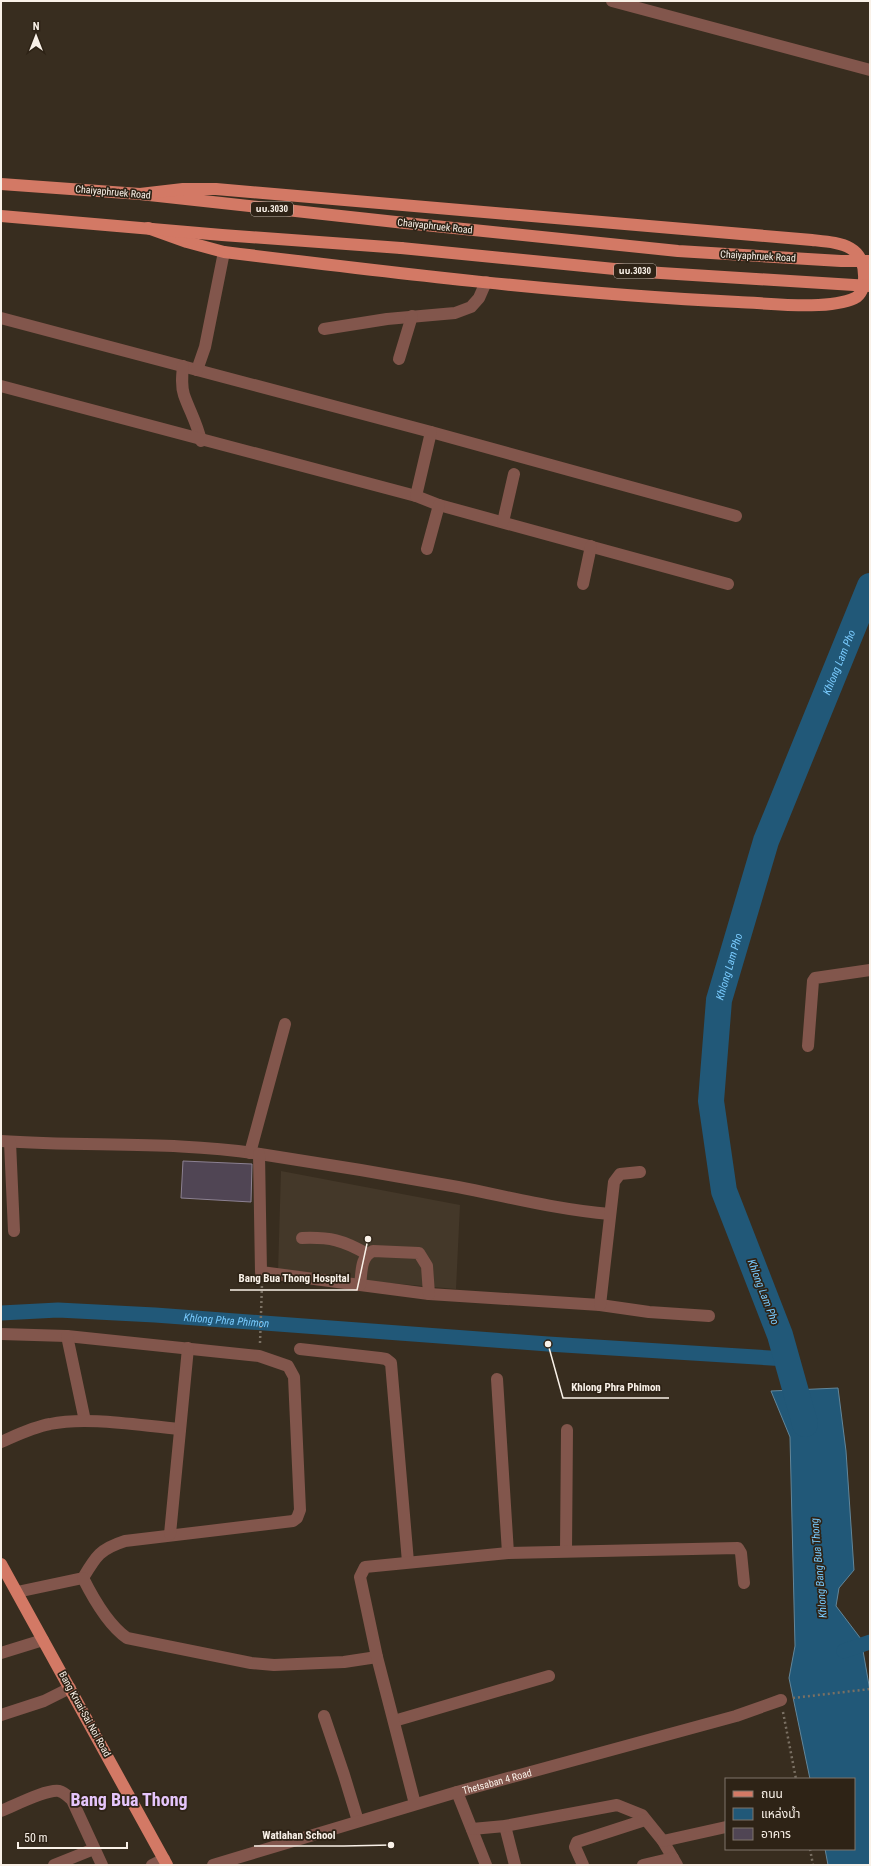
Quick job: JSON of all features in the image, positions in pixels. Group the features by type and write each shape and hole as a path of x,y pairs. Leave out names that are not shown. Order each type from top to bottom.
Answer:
{"main road":[{"name":"Chaiyaphruek Road","path":"1,184 140,194 678,251 841,261 870,261"},
{"path":"140,194 183,189 216,189 841,243 857,253 865,266 864,286 857,297 841,304 802,305 676,299 486,282 224,252 187,242 148,228"},
{"name":"นบ.3030","path":"1,216 222,235 402,248 645,272 870,286"},
{"name":"Bang Kruai-Sai Noi Road","path":"1,1564 165,1862"}],"street":[{"path":"612,1 870,70"},
{"path":"198,370 205,347 224,252"},
{"path":"324,328 412,316 455,313 471,308 479,298 486,282"},
{"path":"399,359 412,316"},
{"path":"1,318 430,432 736,516"},
{"path":"183,366 183,394 196,420 201,441"},
{"path":"1,386 201,441 416,496 440,505 728,584"},
{"path":"416,496 430,432"},
{"path":"502,522 514,474"},
{"path":"427,549 440,505"},
{"path":"583,584 591,546"},
{"path":"808,1046 813,981 815,978 870,970"},
{"path":"285,1024 254,1153 261,1272 429,1294 600,1305 649,1312 709,1316"},
{"path":"14,1231 6,1141 172,1144 254,1153 457,1187 537,1204 610,1214"},
{"path":"600,1305 612,1189 617,1176 620,1174 640,1172"},
{"path":"302,1238 322,1238 348,1243 367,1254"},
{"path":"360,1285 363,1261 367,1254 373,1251 419,1253 423,1257 427,1266 429,1294"},
{"path":"1,1334 67,1336 259,1356 288,1366 294,1378 300,1510 297,1518 293,1521 170,1534 125,1541 108,1546 96,1556 84,1578 17,1592"},
{"path":"67,1336 85,1421"},
{"path":"170,1534 188,1348"},
{"path":"300,1349 380,1358 386,1359 391,1363 408,1562"},
{"path":"497,1379 508,1553"},
{"path":"1,1442 31,1429 51,1423 85,1421 180,1429"},
{"path":"566,1550 567,1430"},
{"path":"415,1804 377,1657 361,1573 366,1566 508,1553 566,1550 738,1548 741,1553 744,1583"},
{"path":"84,1578 93,1598 119,1633 127,1638 251,1663 274,1665 344,1662 377,1657"},
{"path":"1,1654 43,1640"},
{"path":"394,1721 549,1676"},
{"path":"1,1715 44,1701 70,1688"},
{"name":"Thetsaban 4 Road","path":"213,1865 457,1792 700,1726 783,1699"},
{"path":"324,1716 358,1821"},
{"path":"1,1812 48,1792 58,1791 66,1794 72,1800 102,1865"},
{"path":"457,1792 486,1865"},
{"path":"472,1829 505,1826 617,1804 642,1815 663,1841 675,1861 643,1865"},
{"path":"583,1865 576,1847 577,1842 645,1820"},
{"path":"505,1826 515,1865"},
{"path":"663,1841 725,1827"},
{"path":"54,1865 94,1849"},
{"path":"152,1865 165,1862"}],"path":[{"path":"260,1346 263,1292"},
{"path":"796,1778 783,1699 870,1689"},
{"path":"810,1850 813,1865"}],"shaded area":[{"path":"281,1171 460,1205 456,1289 278,1273"}],"water":[{"name":"Khlong Bang Bua Thong","path":"838,1388 846,1451 854,1570 839,1588 836,1606 861,1639 870,1691 870,1865 828,1865 825,1850 855,1850 855,1778 810,1778 789,1678 795,1646 790,1437 771,1391"}],"building":[{"path":"183,1161 252,1164 251,1202 181,1198"}],"waterway":[{"name":"Khlong Lam Pho","path":"805,1424 780,1335 724,1191 711,1101 719,1000 766,841 870,586"},
{"name":"Khlong Phra Phimon","path":"1,1313 58,1310 155,1315 548,1344 787,1359"},
{"path":"844,1651 870,1642"}],"place":[{"name":"Bang Bua Thong Hospital","path":"368,1239"},
{"name":"Khlong Phra Phimon","path":"548,1344"},
{"name":"Watlahan School","path":"391,1845"}],"district":[{"name":"Bang Bua Thong","path":"129,1799"}]}
